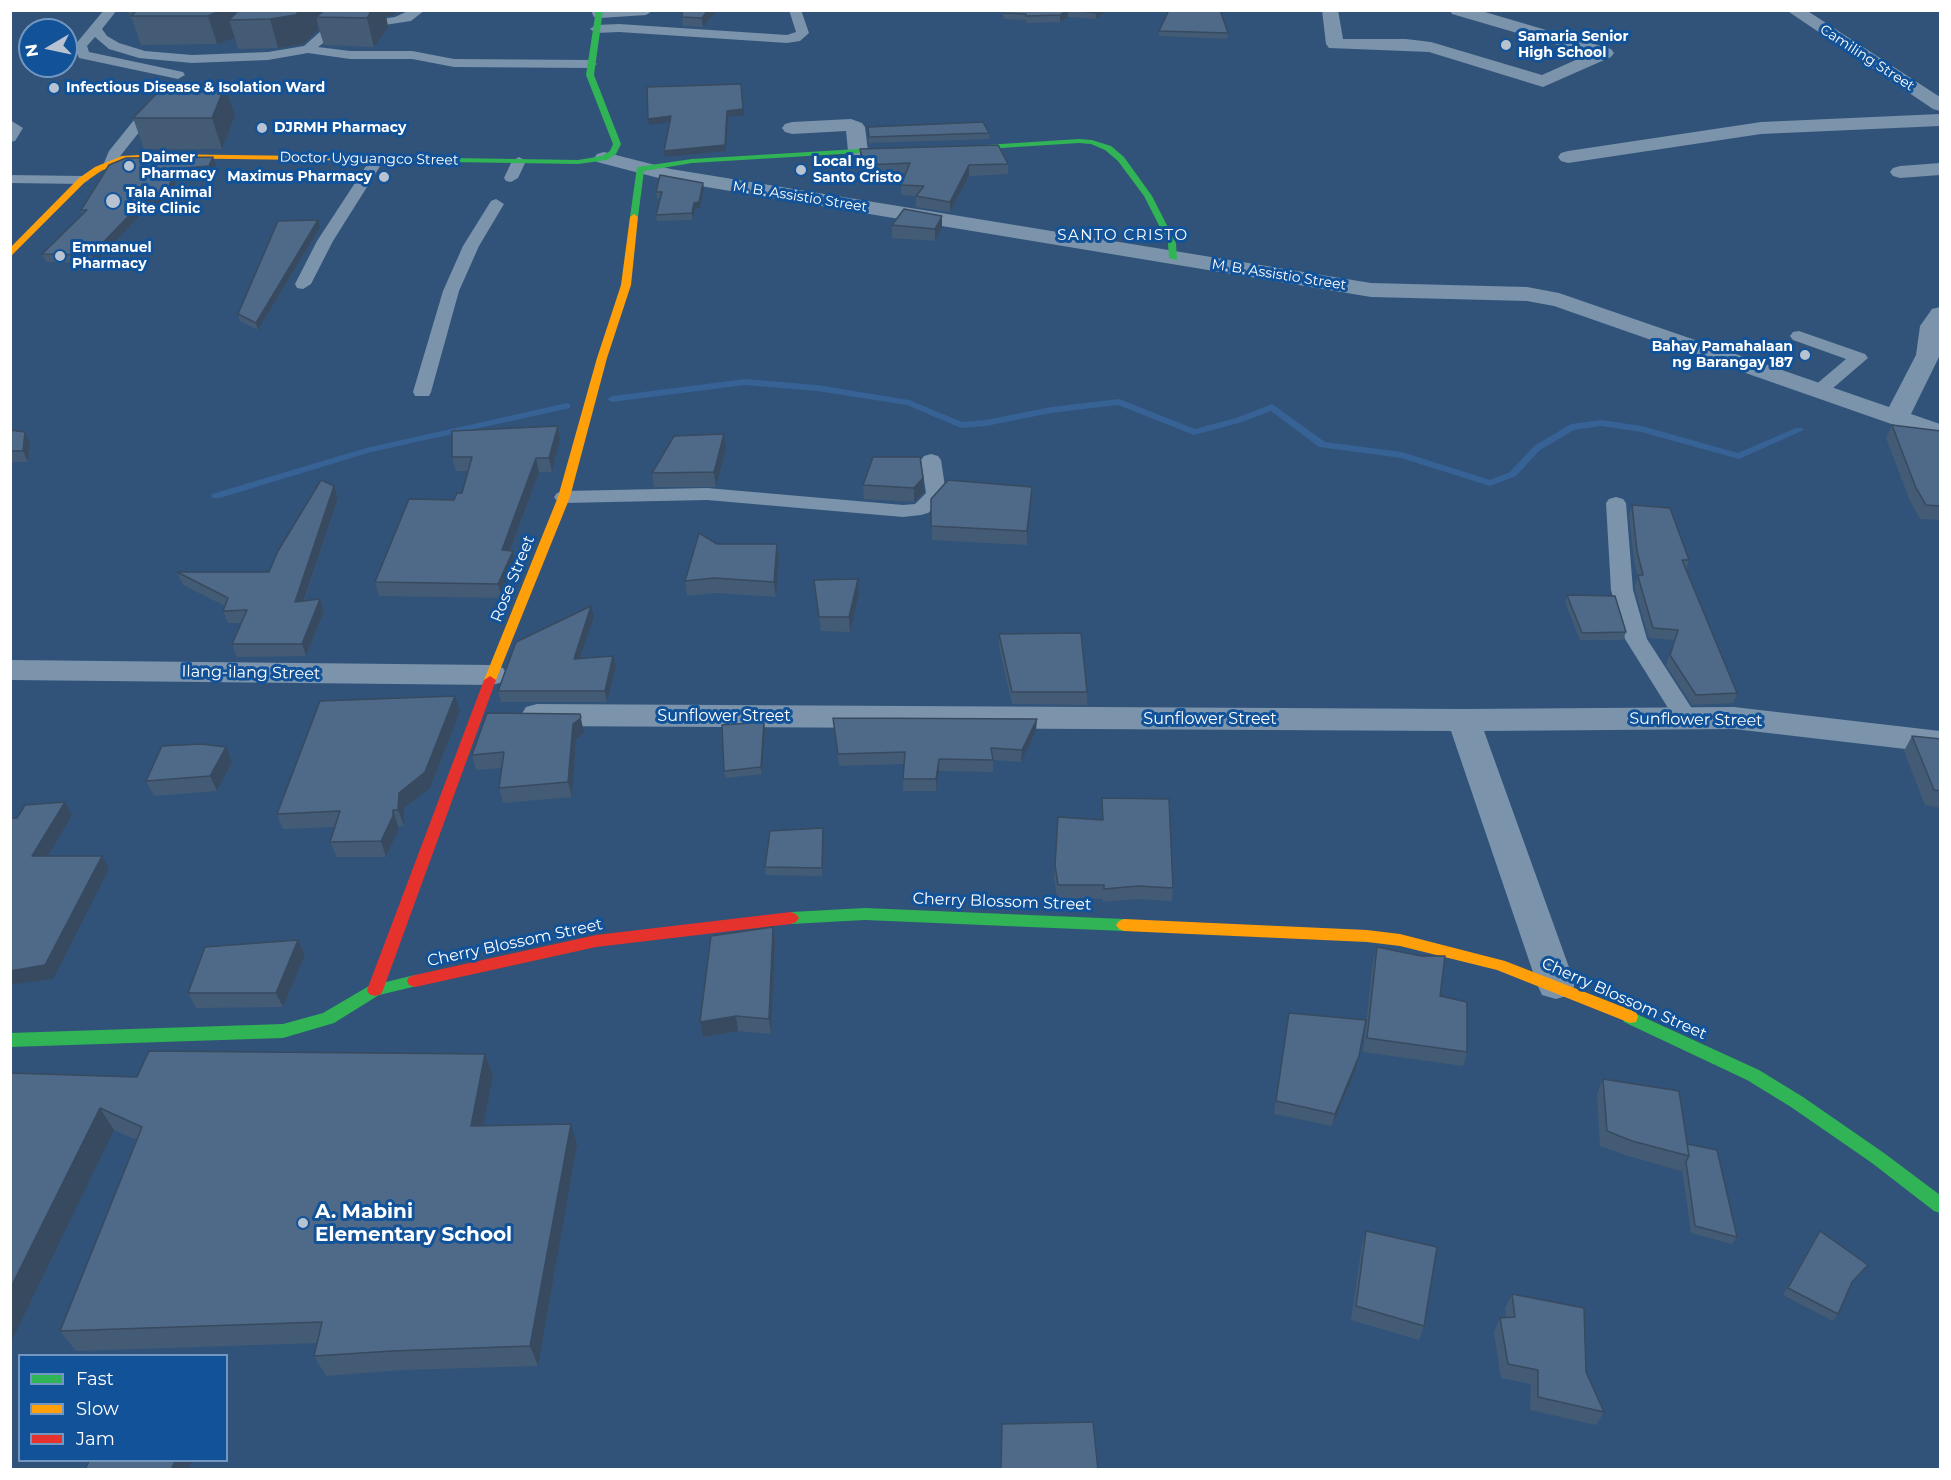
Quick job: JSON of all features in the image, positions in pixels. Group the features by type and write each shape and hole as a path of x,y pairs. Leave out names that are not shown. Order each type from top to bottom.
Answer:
{"street":[{"path":"604,158 613,152 617,144 592,84 590,64 599,18 646,10"},
{"path":"1330,10 1335,44 1406,44 1431,47 1543,81 1605,53 1458,10"},
{"name":"Camiling Street","path":"1794,10 1941,105"},
{"path":"1568,157 1761,128 1941,120"},
{"path":"792,128 851,125 855,127 858,151"},
{"path":"940,150 1079,141 1092,142 1108,148 1121,159 1148,196 1172,243 1174,258"},
{"path":"640,169 692,161 858,151 920,151"},
{"name":"Doctor Uyguangco Street","path":"10,254 82,180 111,162 125,158 157,156 578,162 604,158"},
{"name":"M. B. Assistio Street","path":"604,158 640,169 1371,290 1527,294 1559,300 1941,433"},
{"name":"Rose Street","path":"375,990 492,675 564,497 602,358 626,285 640,169"},
{"path":"1900,172 1941,169"},
{"path":"1896,418 1928,355 1932,326 1941,314"},
{"name":"Ilang-ilang Street","path":"10,670 492,675"},
{"name":"Sunflower Street","path":"478,715 1464,720 1734,718 1941,741"},
{"path":"1464,720 1556,984"},
{"name":"Cherry Blossom Street","path":"10,1040 283,1030 328,1018 375,990 596,941 735,923 865,914 1367,936 1400,940 1481,960 1556,984 1607,1006 1753,1075 1797,1102 1941,1205"}],"lane":[{"path":"111,10 80,46 84,55 171,84"},
{"path":"308,49 325,34 335,29 395,21 407,18 419,10"},
{"path":"599,18 620,28 787,39 796,38 803,33 795,10"},
{"path":"95,28 103,39 126,51 192,59 268,57 308,49 350,55 412,55 454,63 590,64"},
{"path":"111,162 114,154 192,59"},
{"path":"10,124 16,128 10,138"},
{"path":"303,284 330,232 377,160"},
{"path":"511,178 519,161"},
{"path":"10,179 82,180"},
{"path":"422,392 451,291 471,246 496,204"},
{"path":"1799,336 1859,358 1819,392"},
{"path":"564,497 707,494 903,511 921,509 936,493 931,460"},
{"path":"1616,503 1622,590 1636,639 1686,718"}],"building":[{"path":"137,10 222,10 208,16 131,16"},
{"path":"239,10 301,10 295,15 270,19 229,20"},
{"path":"325,10 372,10 367,18 316,17"},
{"path":"682,10 708,10 702,18 682,17"},
{"path":"1004,10 1068,10 1060,15 1026,16 1026,14 1004,13"},
{"path":"1071,10 1099,10 1096,13"},
{"path":"1169,10 1220,10 1228,33 1159,31"},
{"path":"166,84 225,86 212,118 133,118"},
{"path":"741,84 743,109 727,111 725,145 664,151 671,116 648,119 647,87"},
{"path":"983,122 989,133 869,137 868,127"},
{"path":"998,145 1008,164 969,165 950,202 916,196 924,186 901,185 910,163 864,165 860,149"},
{"path":"213,157 209,166 175,169 166,196 146,198 91,255 42,254 87,210 81,210 109,165 126,158"},
{"path":"660,175 703,183 699,202 694,203 692,213 656,215 662,192 656,192"},
{"path":"904,209 942,216 935,229 892,225"},
{"path":"318,220 256,323 238,314 278,221"},
{"path":"1892,425 1941,431 1941,506 1926,505 1916,488"},
{"path":"558,426 549,458 536,458 502,550 513,551 498,584 375,582 409,499 454,500 457,493 462,493 472,457 452,457 452,431"},
{"path":"10,430 25,432 23,451 10,451"},
{"path":"724,434 714,472 652,473 674,436"},
{"path":"873,457 920,457 923,478 914,488 863,485"},
{"path":"321,480 334,486 295,602 320,599 302,644 232,644 247,610 223,611 228,598 177,572 269,572 278,551"},
{"path":"948,480 1032,487 1027,531 931,526 931,499"},
{"path":"1632,505 1670,508 1689,560 1682,560 1737,693 1696,695 1670,655 1678,630 1653,628 1638,575 1643,575 1637,551"},
{"path":"699,533 717,544 777,544 774,582 714,578 685,581"},
{"path":"858,579 849,617 819,617 814,580"},
{"path":"1567,595 1615,596 1626,632 1582,633"},
{"path":"591,606 574,659 613,656 605,691 498,691 516,642"},
{"path":"1081,633 1087,692 1012,692 999,634"},
{"path":"455,696 425,772 399,793 398,810 393,810 393,816 381,841 330,842 340,811 277,814 320,701"},
{"path":"487,713 580,714 581,718 573,724 568,782 499,788 504,752 472,755"},
{"path":"833,718 1037,719 1022,750 991,748 993,760 939,759 936,779 903,779 905,752 838,754"},
{"path":"764,722 761,767 724,771 722,725"},
{"path":"1912,736 1941,739 1941,791 1934,790"},
{"path":"201,744 226,747 210,776 146,781 162,746"},
{"path":"1102,798 1169,799 1173,888 1138,886 1104,889 1104,885 1058,885 1055,865 1058,817 1103,820"},
{"path":"65,802 32,856 102,856 45,965 10,971 10,818 17,818 25,805"},
{"path":"823,828 822,868 765,867 770,831"},
{"path":"773,927 769,1019 736,1016 700,1022 711,936"},
{"path":"298,940 276,993 188,993 205,947"},
{"path":"1377,947 1421,956 1445,956 1440,996 1467,1002 1467,1052 1367,1038"},
{"path":"1289,1013 1366,1020 1359,1056 1335,1114 1276,1101"},
{"name":"A. Mabini Elementary School","path":"149,1051 485,1054 471,1126 571,1124 530,1346 314,1356 322,1322 60,1331 142,1127 100,1108 10,1289 10,1073 137,1077"},
{"path":"1603,1079 1679,1091 1689,1156 1632,1141 1607,1131"},
{"path":"1687,1144 1717,1150 1737,1237 1695,1226 1686,1162 1689,1156"},
{"path":"1366,1231 1437,1247 1424,1326 1356,1306"},
{"path":"1820,1231 1868,1265 1852,1282 1838,1314 1788,1288"},
{"path":"1512,1294 1584,1308 1586,1372 1604,1412 1538,1397 1538,1370 1508,1364 1500,1318 1515,1317"},
{"path":"1093,1422 1098,1470 1001,1470 1002,1424"},
{"path":"89,1462 175,1462 171,1470 85,1470"}],"waterway":[{"path":"612,399 745,382 817,388 909,403 961,425 986,423 1051,410 1119,402 1194,432 1239,420 1272,407 1322,445 1402,455 1490,483 1513,474 1537,448 1571,427 1601,423 1642,429 1739,456 1799,430"},
{"path":"216,496 369,450 567,406"}],"traffic: fast":[{"path":"453,160 578,162 604,158 613,152 617,144 590,75 600,10"},
{"path":"954,149 1079,141 1092,142 1108,148 1121,159 1148,196 1172,243 1174,258"},
{"path":"634,217 640,169 692,161 858,151 906,151"},
{"path":"791,918 865,914 1124,925"},
{"path":"10,1040 283,1031 328,1018 375,990 415,981"},
{"path":"1630,1017 1753,1075 1797,1102 1878,1158 1940,1205"}],"traffic: slow":[{"path":"10,254 82,180 98,169 125,158 157,156 453,160"},
{"path":"490,680 564,497 602,358 626,285 634,217"},
{"path":"1124,925 1367,936 1400,940 1500,965 1630,1017"}],"traffic: jam":[{"path":"375,990 490,680"},
{"path":"415,981 596,941 791,918"}],"place":[{"name":"Samaria Senior High School","path":"1506,45"},
{"name":"Infectious Disease & Isolation Ward","path":"54,88"},
{"name":"DJRMH Pharmacy","path":"262,128"},
{"name":"Daimer Pharmacy","path":"129,166"},
{"name":"Local ng Santo Cristo","path":"801,170"},
{"name":"Maximus Pharmacy","path":"384,177"},
{"name":"Tala Animal Bite Clinic","path":"113,201"},
{"name":"Emmanuel Pharmacy","path":"60,256"},
{"name":"Bahay Pamahalaan ng Barangay 187","path":"1805,355"},
{"name":"A. Mabini Elementary School","path":"303,1223"}],"district":[{"name":"SANTO CRISTO","path":"1123,236"}]}
